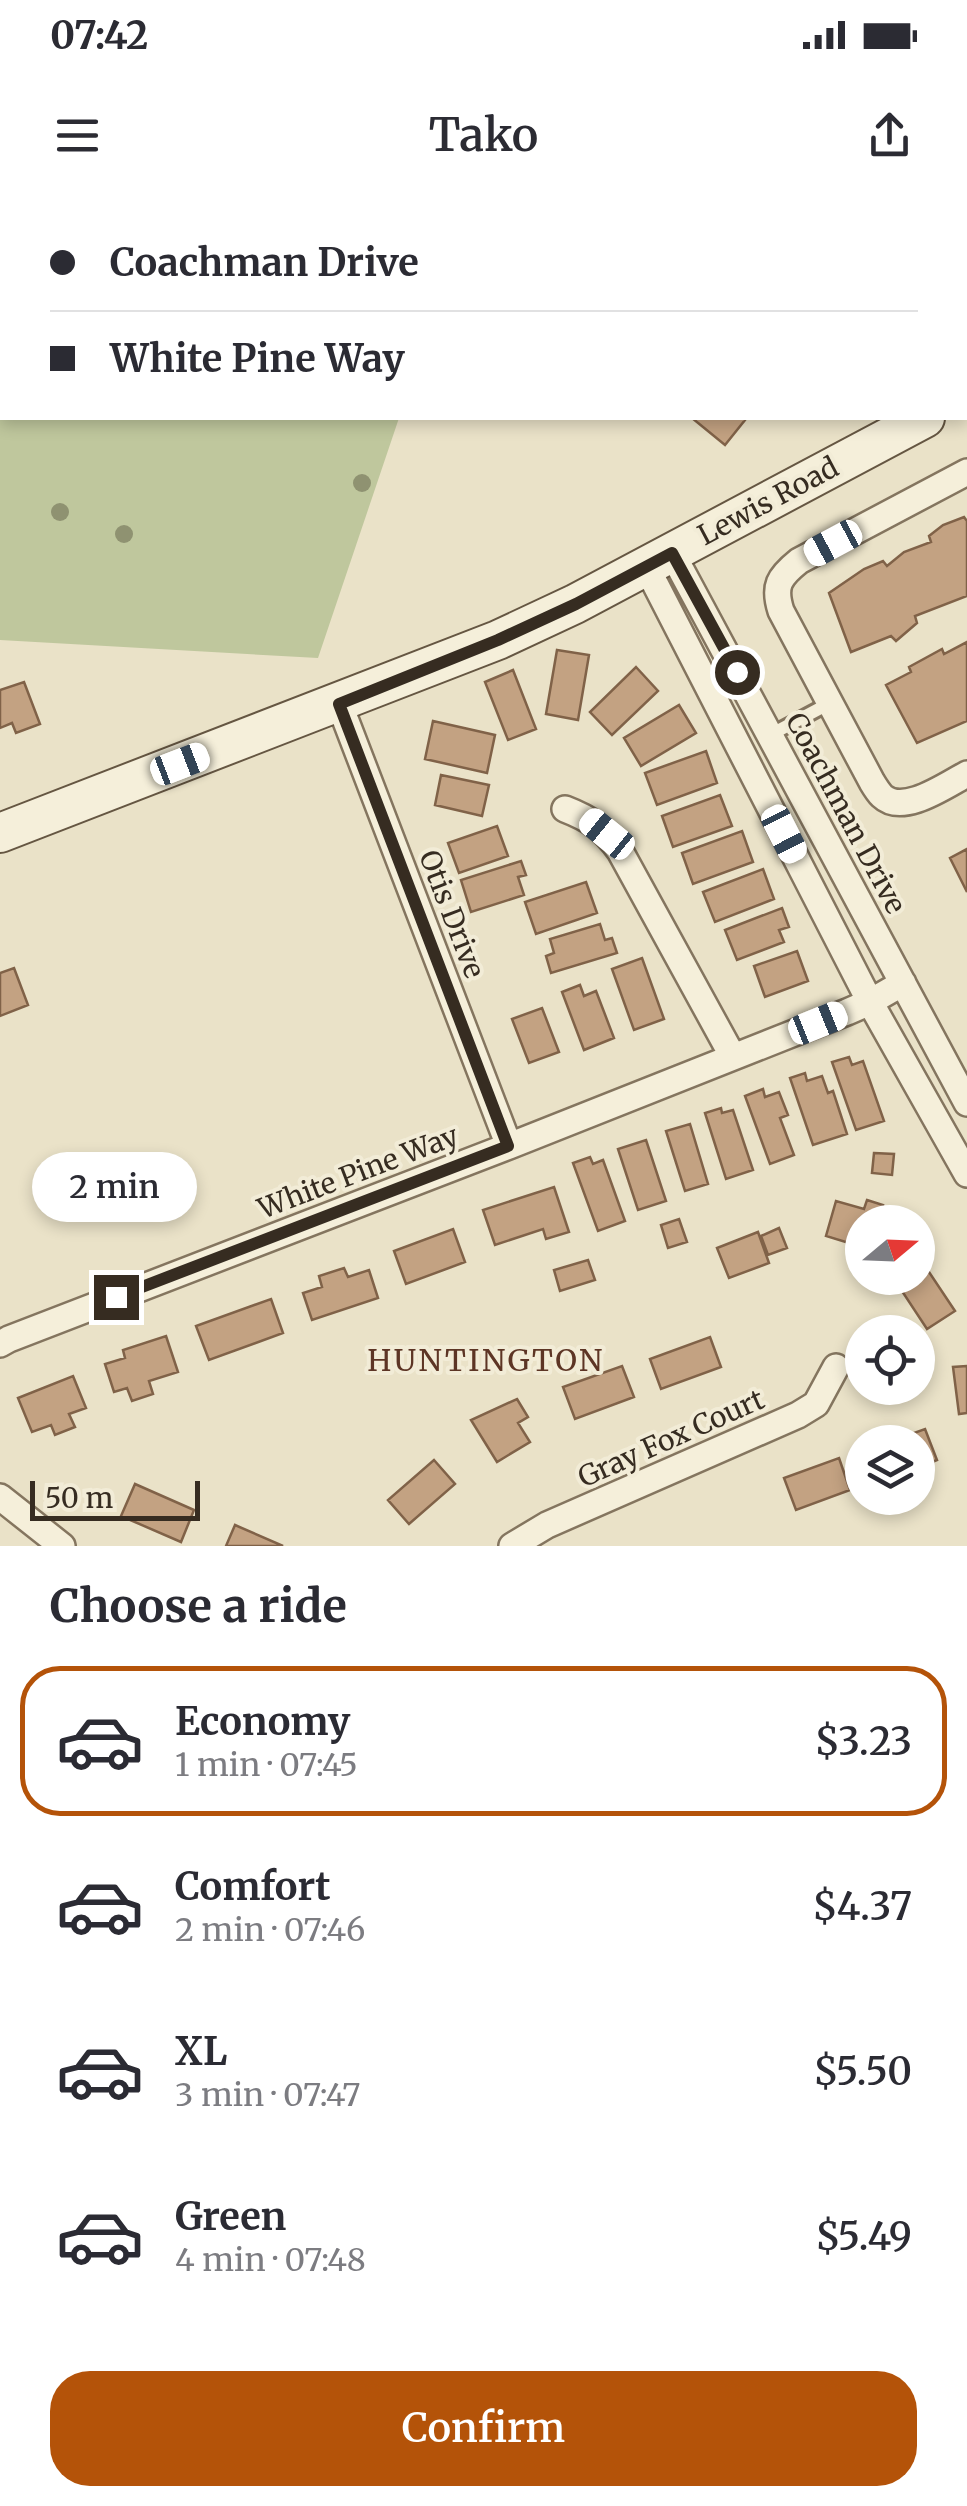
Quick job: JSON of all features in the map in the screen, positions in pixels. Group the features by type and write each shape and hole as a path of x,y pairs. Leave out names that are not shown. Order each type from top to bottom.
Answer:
{"street":[{"name":"Lewis Road","path":"0,833 498,640 576,604 922,420"},
{"path":"967,472 799,561 785,572 778,584 777,597 781,612 883,798 908,803 967,774"},
{"name":"Coachman Drive","path":"659,559 770,735 967,1103"},
{"path":"659,559 870,1002 967,1174"},
{"name":"Otis Drive","path":"339,704 508,1146"},
{"path":"565,808 588,818 620,851 733,1058"},
{"name":"White Pine Way","path":"0,1344 733,1058 870,1002 903,983"},
{"name":"Gray Fox Court","path":"512,1546 547,1525 798,1415 816,1404 836,1367"},
{"path":"0,1497 62,1546"}],"lane":[{"path":"770,735 830,703"}],"green space":[{"path":"0,420 398,420 318,658 0,640"}],"building":[{"path":"694,420 745,420 725,445"},
{"path":"964,517 967,596 915,616 917,623 896,641 891,636 851,652 829,593 864,569 883,561 887,566 904,552 931,542 929,536 943,525"},
{"path":"967,642 967,721 917,743 886,685 942,649 944,654"},
{"path":"557,650 589,655 578,720 546,714"},
{"path":"636,667 658,691 612,735 590,712"},
{"path":"513,670 536,729 508,740 485,682"},
{"path":"24,682 40,724 16,733 12,723 0,728 0,690"},
{"path":"679,705 696,733 641,766 624,738"},
{"path":"433,721 495,735 487,773 425,759"},
{"path":"706,751 717,783 657,805 645,773"},
{"path":"441,775 489,785 482,816 435,805"},
{"path":"720,795 732,826 673,847 662,816"},
{"path":"497,826 508,856 459,873 448,843"},
{"path":"742,831 753,862 693,884 682,853"},
{"path":"967,849 967,892 950,858"},
{"path":"521,861 526,875 518,877 524,895 471,912 461,880"},
{"path":"763,869 774,899 715,922 703,892"},
{"path":"586,882 597,913 536,934 525,902"},
{"path":"782,908 789,927 779,930 784,942 737,960 725,930"},
{"path":"600,924 605,940 612,938 617,953 551,973 546,956 554,953 550,939"},
{"path":"797,951 808,981 765,997 754,966"},
{"path":"642,958 664,1019 634,1030 612,969"},
{"path":"14,968 28,1005 0,1016 0,973"},
{"path":"580,985 584,996 596,991 614,1038 584,1050 562,992"},
{"path":"542,1008 559,1052 529,1063 512,1019"},
{"path":"849,1057 852,1065 863,1061 884,1121 856,1130 832,1062"},
{"path":"805,1073 807,1081 822,1076 828,1093 833,1091 847,1134 813,1145 790,1078"},
{"path":"763,1089 765,1097 779,1092 788,1115 780,1118 794,1155 770,1164 745,1096"},
{"path":"721,1108 722,1113 733,1110 753,1170 726,1179 705,1113"},
{"path":"690,1124 708,1184 685,1191 666,1131"},
{"path":"646,1140 666,1201 638,1210 618,1149"},
{"path":"874,1153 894,1154 892,1175 872,1173"},
{"path":"590,1157 593,1164 603,1160 625,1221 598,1231 573,1163"},
{"path":"554,1187 569,1232 546,1239 543,1229 495,1245 483,1210"},
{"path":"836,1201 850,1205 845,1205 845,1242 826,1236"},
{"path":"679,1219 687,1242 668,1248 661,1225"},
{"path":"779,1228 787,1248 768,1255 761,1236"},
{"path":"453,1229 465,1262 406,1284 394,1251"},
{"path":"758,1232 769,1263 729,1278 717,1248"},
{"path":"588,1260 595,1280 560,1291 554,1270"},
{"path":"344,1268 348,1277 369,1270 378,1298 312,1320 303,1293 322,1287 319,1276"},
{"path":"935,1281 955,1311 935,1324 935,1315 918,1315 905,1295 935,1295"},
{"path":"271,1299 283,1333 209,1360 196,1326"},
{"path":"166,1336 178,1372 149,1381 153,1394 132,1401 127,1388 114,1392 105,1364 125,1358 123,1350"},
{"path":"710,1337 721,1367 661,1389 650,1359"},
{"path":"622,1366 634,1397 575,1419 563,1387"},
{"path":"967,1366 967,1413 959,1414 953,1367"},
{"path":"73,1376 86,1408 69,1414 75,1427 55,1435 51,1425 32,1432 18,1398"},
{"path":"517,1399 528,1417 518,1423 530,1442 497,1462 471,1420"},
{"path":"839,1458 845,1492 796,1510 784,1478"},
{"path":"434,1460 455,1484 409,1524 388,1500"},
{"path":"135,1484 194,1510 181,1542 121,1516"},
{"path":"235,1525 283,1546 226,1546"}],"district":[{"name":"HUNTINGTON","path":"486,1360"}],"route":[{"path":"116,1297 508,1146 339,704 498,640 672,553 737,672"}]}
